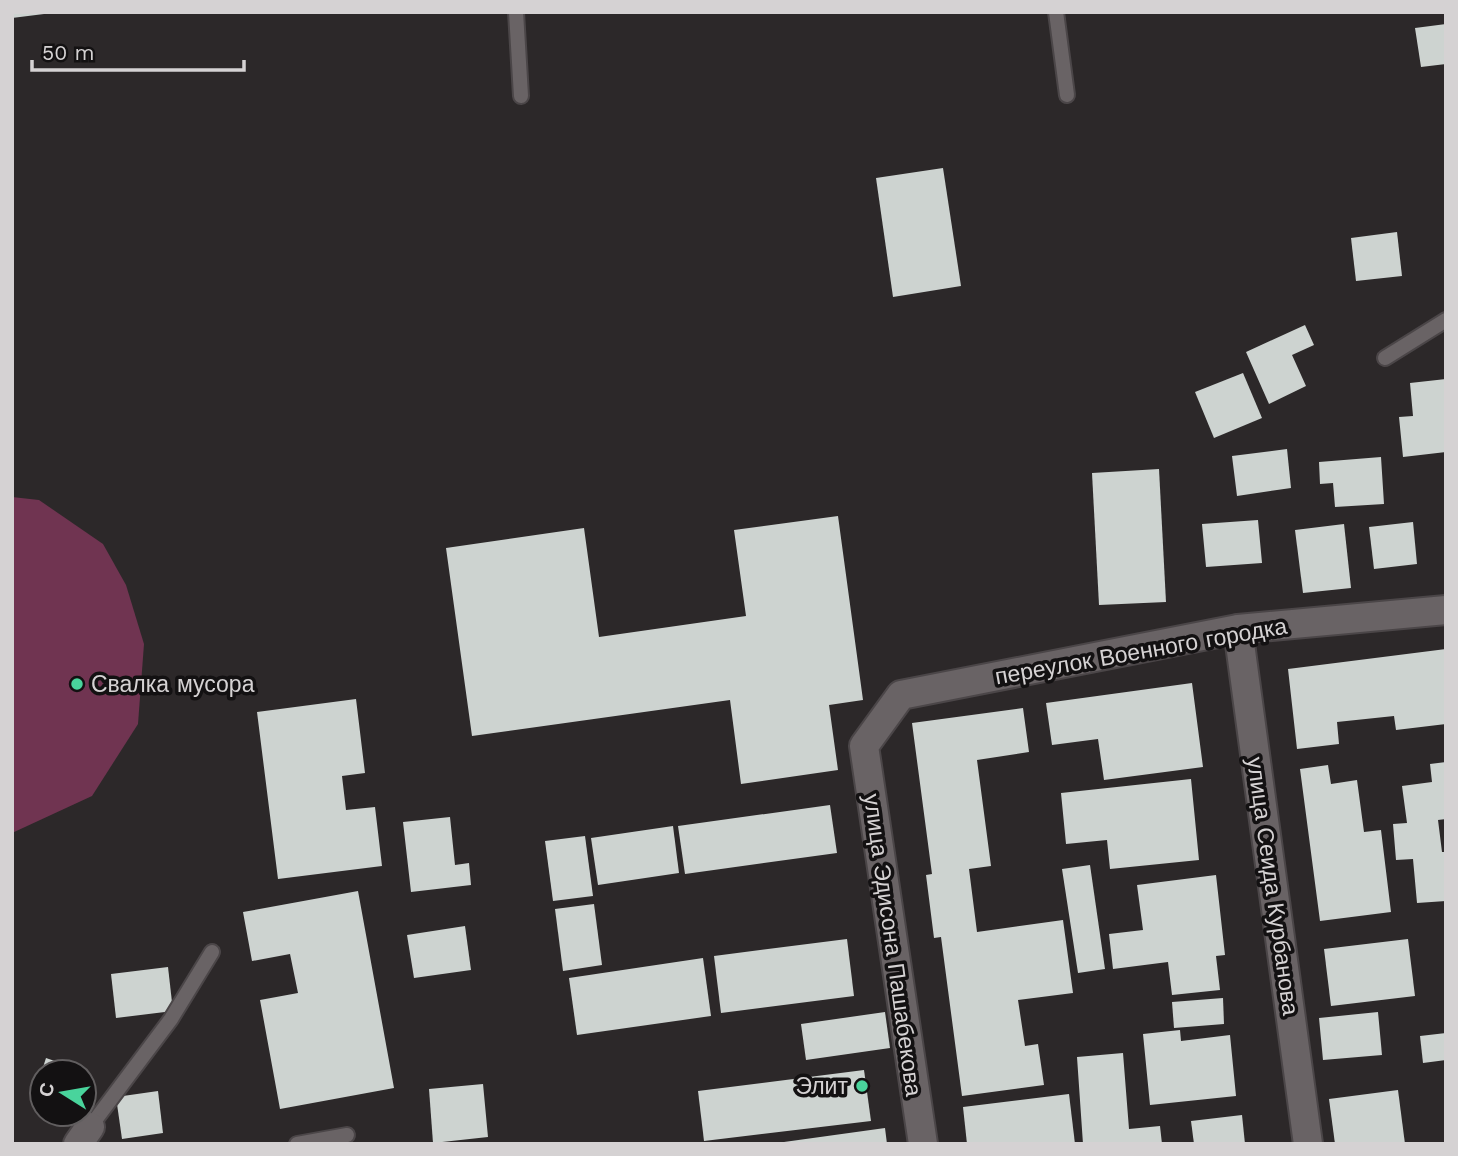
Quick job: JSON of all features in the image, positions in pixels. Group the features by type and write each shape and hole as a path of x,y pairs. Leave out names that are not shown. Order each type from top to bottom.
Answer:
{"street":[{"name":"переулок Военного городка","path":"864,747 901,695 1238,629 1446,610"},
{"name":"улица Сеида Курбанова","path":"1238,629 1308,1144"},
{"name":"улица Эдисона Пашабекова","path":"864,747 923,1144"}],"lane":[{"path":"516,12 522,96"},
{"path":"1056,12 1067,95"},
{"path":"1385,358 1446,320"},
{"path":"84,1135 171,1019 212,952"},
{"path":"297,1144 347,1135"}],"shaded area":[{"name":"Свалка мусора","path":"12,497 39,500 103,544 126,585 144,644 138,724 92,796 12,833"}],"building":[{"path":"12,12 44,12 44,14 12,18"},
{"path":"1446,24 1446,64 1421,67 1415,28"},
{"path":"943,168 961,286 893,297 876,178"},
{"path":"1397,232 1402,276 1356,281 1351,238"},
{"path":"1305,325 1314,345 1292,355 1306,386 1269,404 1246,352"},
{"path":"1243,373 1262,418 1214,438 1195,392"},
{"path":"1446,379 1446,452 1403,457 1399,417 1413,416 1410,383"},
{"path":"1287,449 1291,488 1237,496 1232,456"},
{"path":"1381,457 1384,504 1335,507 1333,483 1320,484 1319,462"},
{"path":"1159,469 1166,602 1099,605 1092,473"},
{"path":"838,516 863,700 829,705 838,770 741,784 730,700 472,736 446,548 584,528 599,637 746,616 734,530"},
{"path":"1258,520 1262,563 1206,567 1202,524"},
{"path":"1413,522 1417,564 1374,569 1369,527"},
{"path":"1344,524 1351,588 1303,593 1295,530"},
{"path":"1446,649 1446,724 1396,730 1394,716 1337,722 1339,744 1297,749 1288,669"},
{"path":"1192,683 1203,767 1104,780 1098,739 1052,745 1046,703"},
{"path":"356,699 365,773 342,776 346,810 375,807 382,866 278,879 257,712"},
{"path":"1023,708 1029,752 977,760 991,866 969,869 977,932 1063,920 1073,993 1018,1000 1025,1046 1038,1044 1044,1085 962,1096 941,937 934,938 926,875 932,874 912,723"},
{"path":"1446,762 1446,819 1438,820 1442,852 1446,852 1446,901 1417,903 1413,859 1396,860 1393,824 1407,823 1402,786 1432,782 1430,764"},
{"path":"1328,765 1331,784 1357,780 1364,832 1381,830 1391,912 1320,921 1300,769"},
{"path":"1191,779 1199,860 1110,869 1107,840 1066,844 1061,793"},
{"path":"830,805 837,853 685,874 678,826"},
{"path":"450,817 455,865 469,863 471,885 411,892 403,822"},
{"path":"673,826 679,873 598,885 591,838"},
{"path":"585,836 593,896 553,901 545,841"},
{"path":"1090,865 1105,969 1078,973 1062,869"},
{"path":"1216,875 1225,955 1216,956 1220,990 1172,995 1168,962 1113,969 1109,934 1143,930 1137,885"},
{"path":"358,891 394,1088 280,1109 260,1000 298,993 290,954 252,961 243,912"},
{"path":"594,904 602,965 563,971 555,909"},
{"path":"465,926 471,970 414,978 407,935"},
{"path":"847,939 854,996 721,1013 714,956"},
{"path":"1408,939 1415,996 1331,1006 1324,949"},
{"path":"703,958 711,1016 577,1035 569,978"},
{"path":"168,967 173,1011 116,1018 111,974"},
{"path":"1223,998 1224,1024 1174,1028 1172,1002"},
{"path":"885,1012 890,1048 806,1060 801,1024"},
{"path":"1378,1012 1382,1055 1323,1060 1319,1018"},
{"path":"1180,1030 1181,1041 1230,1035 1236,1096 1150,1105 1143,1034"},
{"path":"1446,1033 1446,1060 1423,1063 1420,1036"},
{"path":"1123,1053 1129,1129 1160,1126 1162,1144 1083,1144 1077,1057"},
{"path":"864,1070 871,1121 704,1141 698,1091"},
{"path":"483,1084 488,1137 433,1143 429,1089"},
{"path":"1398,1090 1405,1144 1335,1144 1329,1099"},
{"path":"158,1091 163,1133 122,1139 116,1097"},
{"path":"1069,1094 1075,1144 967,1144 963,1107"},
{"path":"1242,1115 1245,1144 1194,1144 1191,1121"},
{"path":"885,1128 887,1144 784,1144 784,1142"}],"place":[{"name":"Свалка мусора","path":"77,684"},
{"name":"Элит","path":"862,1086"}]}
